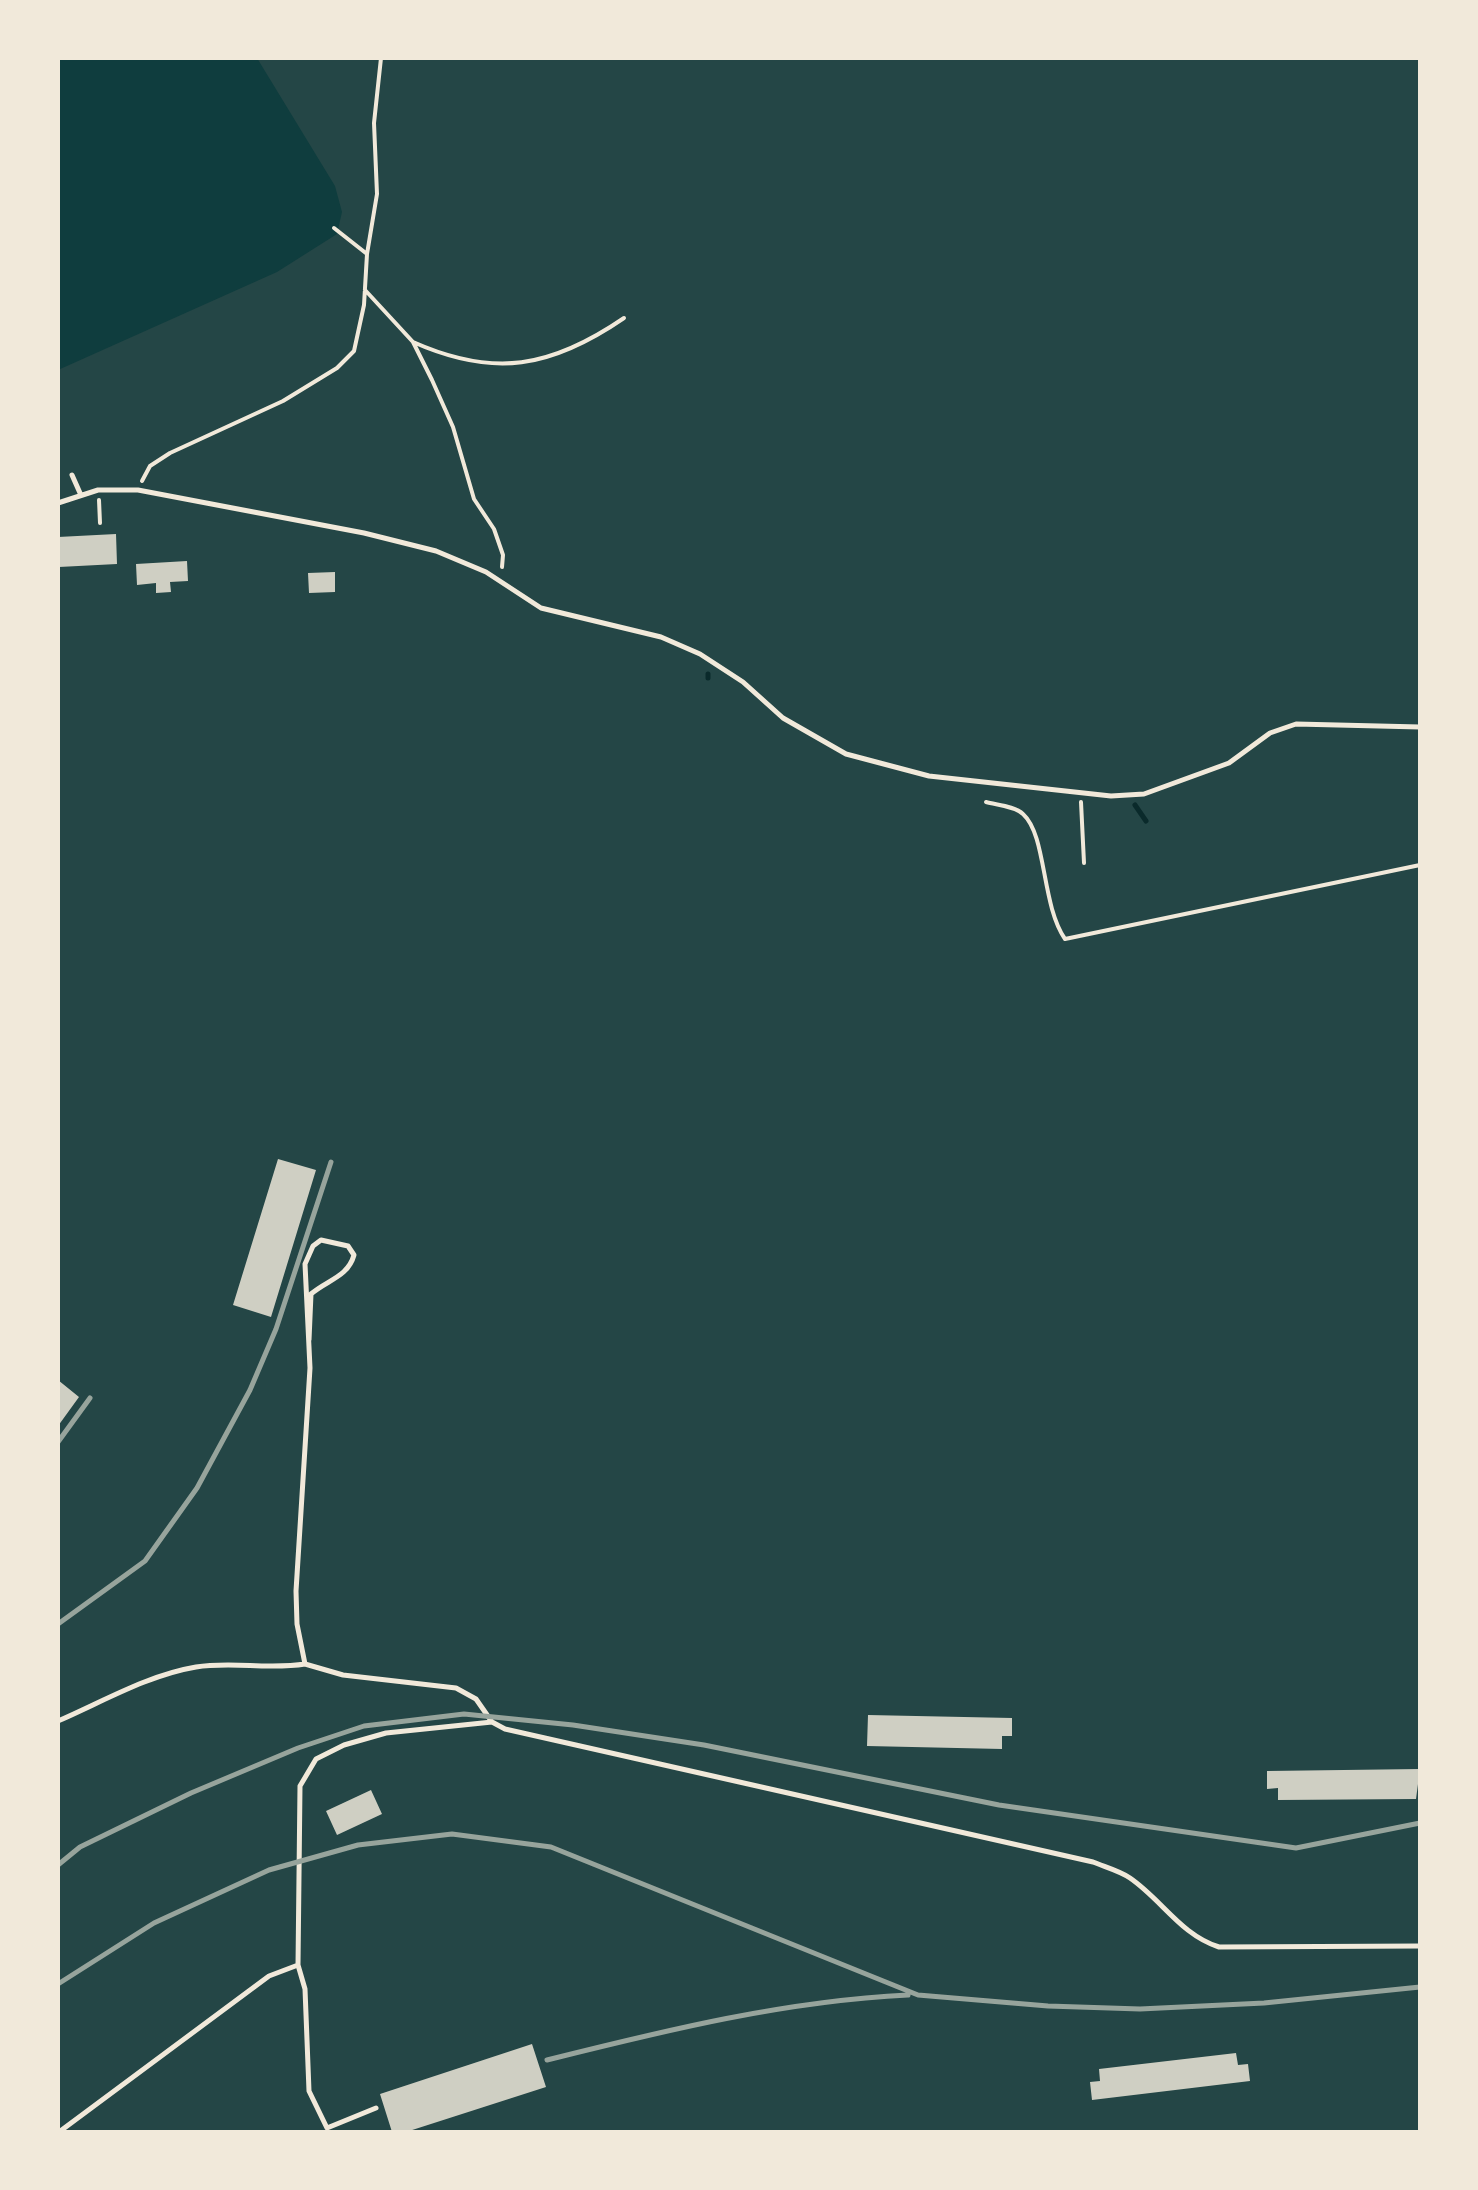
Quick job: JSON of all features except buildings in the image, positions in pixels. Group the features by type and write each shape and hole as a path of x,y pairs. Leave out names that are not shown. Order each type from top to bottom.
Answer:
{"lane":[{"path":"72,475 80,494"},
{"path":"58,502 80,494 138,490 364,533 452,557 542,608 661,637 700,654 742,682 783,718 846,754 929,776 1111,796 1144,794 1229,763 1270,733 1296,724 1420,728"},
{"path":"304,1664 296,1591 312,1294 350,1266 354,1255 348,1246 322,1240 313,1246 305,1264 309,1340"},
{"path":"58,1721 170,1673 199,1666 282,1668 304,1664 343,1674 456,1688 476,1700 492,1722 504,1729 1093,1862 1129,1877 1185,1929 1202,1942 1219,1948 1420,1946"},
{"path":"376,2108 326,2130 309,2090 305,1989 298,1965 300,1786 316,1760 344,1745 386,1733 492,1722"},
{"path":"58,2132 270,1976 298,1965"}],"path":[{"path":"150,466 283,401 336,368 354,351 377,194 374,123 381,58"},
{"path":"334,228 367,254"},
{"path":"364,289 412,342 453,427 474,498 494,529 503,555 501,582"},
{"path":"412,342 466,362 540,360 594,338 624,318"},
{"path":"99,502 100,522"},
{"path":"1081,792 1084,863"},
{"path":"986,802 1021,811 1032,826 1047,900 1065,940 1420,864"}],"shaded area":[{"path":"257,58 1420,58 1420,2132 58,2132 58,370 277,272 337,234 342,212 335,186"}],"waterway":[{"path":"1135,805 1146,821"}],"railway":[{"path":"58,1624 145,1561 197,1488 250,1390 276,1329 331,1162"},
{"path":"58,1442 90,1398"},
{"path":"58,1865 80,1847 191,1793 298,1748 364,1726 464,1714 573,1725 704,1745 999,1805 1296,1848 1420,1823"},
{"path":"58,1984 154,1923 269,1870 358,1845 452,1834 551,1847 918,1995 1140,2009 1264,2003 1420,1987"},
{"path":"547,2060 771,2010 908,1995"}]}
